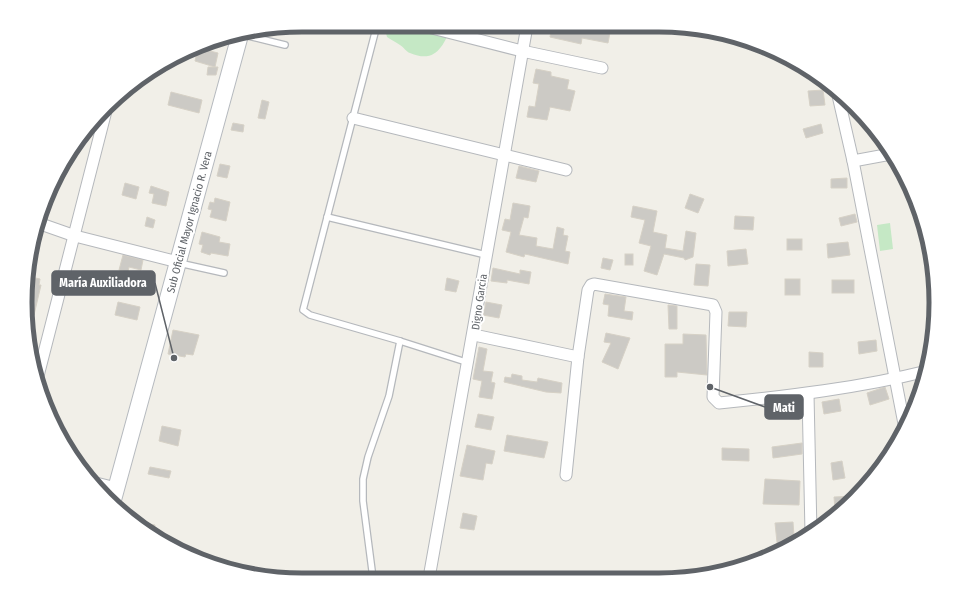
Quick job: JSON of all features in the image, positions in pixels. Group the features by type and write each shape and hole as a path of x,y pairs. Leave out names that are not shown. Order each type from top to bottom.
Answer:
{"street":[{"path":"448,32 522,51 602,68"},
{"name":"Digno Garcia","path":"431,573 474,335 486,255 526,32"},
{"name":"Sub Oficial Mayor Ignacio R. Vera","path":"114,494 239,39"},
{"path":"839,101 853,161 903,418"},
{"path":"40,369 104,118"},
{"path":"353,118 566,170"},
{"path":"853,161 885,155"},
{"path":"43,225 75,236 178,262"},
{"path":"566,475 578,357 588,290 591,285 597,283 713,305 716,312 713,397 719,403 808,394 895,379 920,373"},
{"path":"474,335 578,357"},
{"path":"808,394 811,526"}],"lane":[{"path":"375,32 303,307 304,312 469,363"},
{"path":"251,37 285,45"},
{"path":"327,217 486,255"},
{"path":"178,262 224,273"},
{"path":"372,573 363,501 363,479 368,457 389,396 400,341"}],"green space":[{"path":"386,32 449,32 442,46 432,55 426,56 419,56 409,52 387,37"},
{"path":"890,223 893,249 880,251 877,225"}],"building":[{"path":"551,32 610,32 608,43 582,38 581,44 550,37"},
{"path":"206,50 218,53 215,67 195,61 197,54"},
{"path":"208,67 218,67 216,75 207,75"},
{"path":"536,69 551,72 551,76 569,80 567,89 575,91 570,111 550,107 547,120 527,117 529,106 535,107 539,84 533,83"},
{"path":"823,90 825,105 810,106 808,91"},
{"path":"171,92 202,100 199,113 168,105"},
{"path":"262,100 269,102 265,119 258,118"},
{"path":"233,123 244,125 243,132 231,130"},
{"path":"821,124 823,133 806,138 803,129"},
{"path":"220,164 230,166 227,178 217,176"},
{"path":"519,166 539,171 536,182 516,178"},
{"path":"847,178 847,188 831,188 831,179"},
{"path":"125,183 139,187 136,199 122,195"},
{"path":"151,186 169,192 166,206 152,203 154,194 149,193"},
{"path":"690,194 704,199 698,213 685,208"},
{"path":"215,198 230,202 226,221 210,217 212,210 208,209 210,202 214,203"},
{"path":"513,203 530,206 528,218 524,217 519,235 537,238 536,246 553,249 557,227 564,229 563,235 568,236 565,251 570,252 568,264 525,254 524,257 506,252 511,232 502,230 505,219 510,220"},
{"path":"633,206 657,211 653,232 667,235 665,248 683,251 686,231 696,233 693,257 685,260 684,258 664,254 657,275 644,271 651,246 639,243 645,220 631,217"},
{"path":"855,214 857,222 841,226 839,218"},
{"path":"735,216 754,217 753,230 734,229"},
{"path":"147,217 155,220 153,228 145,226"},
{"path":"202,232 220,237 219,242 230,244 228,256 211,253 210,255 201,252 203,245 199,244"},
{"path":"787,239 802,239 802,250 787,250"},
{"path":"848,242 850,255 828,258 827,244"},
{"path":"746,249 748,264 728,266 727,251"},
{"path":"625,254 633,254 633,265 625,265"},
{"path":"123,255 143,260 141,270 129,267 128,272 119,270"},
{"path":"603,258 613,260 610,270 601,268"},
{"path":"696,264 710,265 708,286 694,285"},
{"path":"493,268 520,274 520,270 531,272 529,284 507,280 507,283 491,281"},
{"path":"33,278 40,279 39,285 41,285 34,315 33,315 32,302"},
{"path":"447,278 459,281 456,292 445,290"},
{"path":"785,279 800,279 800,295 785,295"},
{"path":"832,280 854,280 854,293 832,293"},
{"path":"605,294 626,297 624,311 633,312 632,320 608,316 609,305 603,304"},
{"path":"118,302 140,307 137,320 115,315"},
{"path":"486,302 502,305 499,318 483,315"},
{"path":"668,305 677,306 677,329 669,329"},
{"path":"729,312 747,312 746,327 728,326"},
{"path":"173,330 199,335 193,355 186,354 185,357 168,354"},
{"path":"606,333 630,338 618,369 602,362 611,343 604,342"},
{"path":"683,334 706,335 707,375 677,372 677,377 665,377 665,344 683,344"},
{"path":"876,340 877,351 859,354 858,342"},
{"path":"479,347 487,349 483,371 493,372 491,382 495,383 492,399 479,397 482,381 473,379"},
{"path":"809,352 823,353 823,367 809,367"},
{"path":"512,374 522,376 522,380 537,382 538,378 562,383 561,393 546,392 504,382 505,377 511,378"},
{"path":"885,387 889,399 870,405 867,393"},
{"path":"839,399 841,411 824,414 822,402"},
{"path":"478,414 494,417 491,430 475,427"},
{"path":"162,426 181,430 178,446 159,441"},
{"path":"507,435 548,442 544,458 504,451"},
{"path":"802,443 802,454 773,458 772,447"},
{"path":"467,445 495,451 492,464 486,463 483,480 460,476"},
{"path":"722,448 749,449 749,461 722,460"},
{"path":"842,461 845,478 833,480 831,463"},
{"path":"150,467 171,471 169,478 148,474"},
{"path":"765,479 800,481 799,505 763,504"},
{"path":"847,496 835,508 834,497"},
{"path":"463,513 477,516 474,530 460,528"},
{"path":"793,522 794,536 790,536 790,539 777,545 775,523"},
{"path":"147,524 155,525 155,529"}],"place":[{"name":"María Auxiliadora","path":"174,358"},
{"name":"Mati","path":"710,387"}]}
